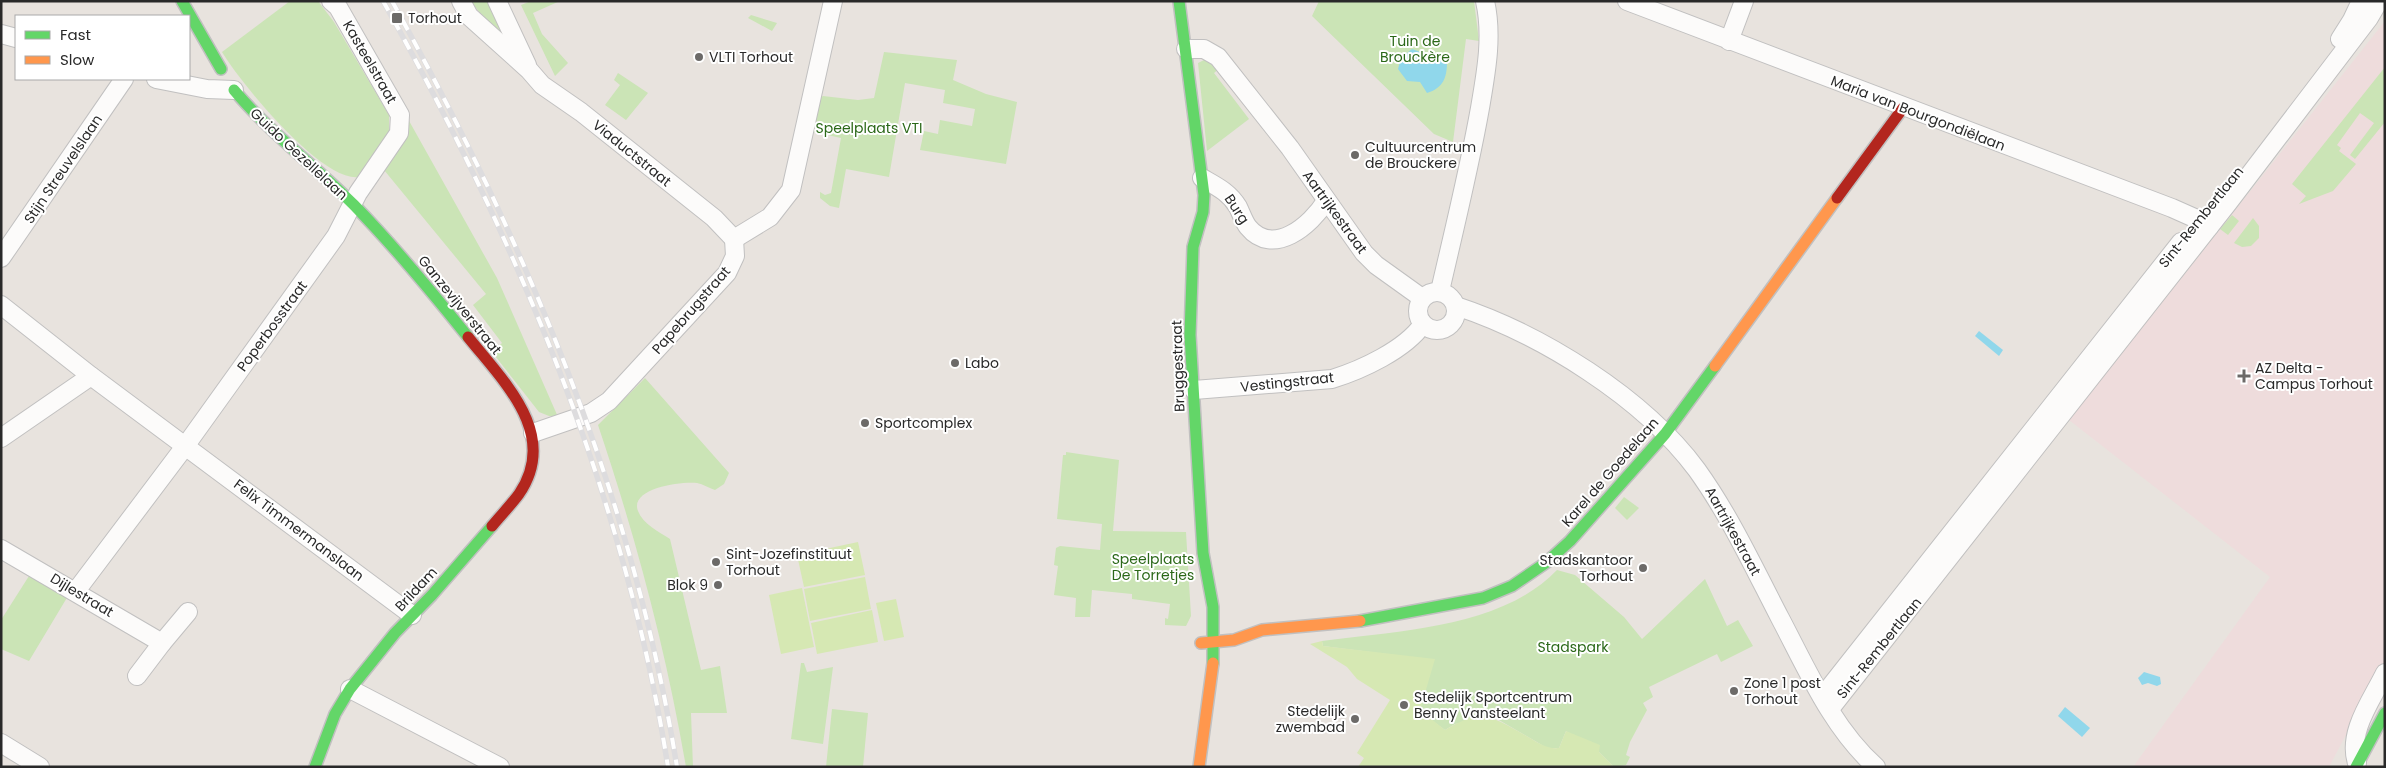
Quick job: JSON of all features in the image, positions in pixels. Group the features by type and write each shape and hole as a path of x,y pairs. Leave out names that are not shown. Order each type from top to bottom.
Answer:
{"street":[{"name":"Guido Gezellelaan","path":"182,1 234,90 268,129 353,204"},
{"name":"Kasteelstraat","path":"331,1 338,6 400,115 399,133 358,193 353,204"},
{"name":"Viaductstraat","path":"461,1 469,16 530,70 542,85 581,112 714,218 734,239"},
{"name":"Viaductstraat","path":"497,1 530,70"},
{"path":"734,239 770,217 791,190 833,1"},
{"path":"1179,1 1202,178"},
{"path":"1440,291 1471,157 1486,73 1489,28 1486,1"},
{"name":"Maria van Bourgondiëlaan","path":"1627,1 2204,224"},
{"path":"1729,41 1744,1"},
{"name":"Sint-Rembertlaan","path":"1826,703 2321,74 2371,2"},
{"path":"1,34 15,38"},
{"name":"Aartrijkestraat","path":"1186,48 1204,49 1218,56 1290,148 1364,253 1376,265 1422,298"},
{"name":"Stijn Streuvelslaan","path":"1,258 123,80"},
{"path":"161,80 207,89 234,90"},
{"name":"Karel de Goedelaan","path":"1201,643 1234,640 1262,630 1366,620 1483,598 1512,586 1547,562 1570,540 1665,434 1903,108"},
{"name":"Burg","path":"1202,178 1224,190 1236,204 1248,228 1262,238 1278,241 1292,234 1319,211 1326,201"},
{"name":"Bruggestraat","path":"1200,602 1200,576 1203,553 1190,335 1193,247 1203,212 1202,178"},
{"name":"Ganzevijverstraat","path":"353,204 384,235 518,400 533,433"},
{"name":"Poperbosstraat","path":"76,591 186,445 336,236 353,204"},
{"name":"Papebrugstraat","path":"533,433 591,413 609,401 727,273 735,256 734,239"},
{"path":"1440,291 1449,295 1456,306 1455,319 1446,328 1433,330 1423,324 1418,312 1422,298 1440,291"},
{"path":"1,304 91,376 186,445"},
{"name":"Aartrijkestraat","path":"1456,306 1493,319 1578,365 1621,396 1665,434 1696,468 1724,510 1826,703 1842,728 1876,767"},
{"name":"Vestingstraat","path":"1194,390 1332,379 1346,375 1384,356 1418,332 1423,324"},
{"path":"1,438 91,376"},
{"name":"Brildam","path":"315,767 335,714 350,689 412,615 432,595 519,494 528,481 532,467 533,433"},
{"name":"Felix Timmermanslaan","path":"186,445 412,615"},
{"name":"Dijlestraat","path":"1,549 76,591 162,643"},
{"name":"Bruggestraat","path":"1199,767 1216,642 1210,575 1203,553"},
{"path":"138,676 188,612"},
{"path":"2361,766 2354,745 2356,732 2385,673"},
{"path":"350,689 500,767"},
{"path":"2361,766 2385,713"},
{"path":"2361,766 2385,737"},
{"path":"2,746 40,767"}],"shaded area":[{"name":"AZ Delta - Campus Torhout","path":"2385,21 2385,661 2329,767 2133,767 2270,577 2069,420"}],"green space":[{"path":"290,1 318,1 334,22 389,115 389,135 363,176 347,176 328,167 307,151 285,130 246,86 222,52"},
{"path":"470,1 487,1 505,38 502,39"},
{"path":"531,1 560,1 533,13 542,34 568,63 555,76 521,5"},
{"name":"Tuin de Brouckère","path":"1319,1 1474,1 1479,41 1466,39 1453,142 1434,134 1312,16"},
{"path":"751,15 777,23 772,31 748,18"},
{"name":"Speelplaats VTI","path":"884,52 957,60 953,80 986,94 1017,102 1006,164 920,150 924,131 938,134 940,120 972,126 975,109 943,103 945,90 905,83 889,177 846,169 839,208 830,206 820,198 820,192 825,195 831,193 841,138 814,132 815,101 823,96 858,100 874,98"},
{"path":"1208,58 1221,67 1214,73 1249,119 1207,151 1198,63"},
{"path":"2385,67 2385,122 2355,159 2350,155 2374,123 2360,113 2337,145 2341,148 2339,151 2356,164 2333,191 2299,204 2306,196 2292,184"},
{"path":"618,73 648,93 626,120 605,105 620,85 614,80"},
{"path":"408,119 497,278 558,417 539,412 492,352 502,343 473,305 486,294 384,170 400,147"},
{"path":"2232,215 2239,221 2228,235 2220,229"},
{"path":"2253,218 2259,226 2259,238 2251,246 2242,247 2234,243"},
{"path":"645,378 729,473 724,484 715,490 697,483 680,483 649,492 641,497 637,503 640,516 670,539 701,670 720,666 727,713 691,713 693,767 686,767 669,680 649,594 598,425"},
{"name":"Speelplaats De Torretjes","path":"1066,452 1119,460 1113,531 1186,532 1191,616 1186,626 1165,625 1165,618 1168,619 1170,604 1132,599 1132,594 1092,590 1090,617 1075,617 1076,598 1054,595 1058,566 1054,565 1056,548 1060,546 1100,550 1102,524 1057,519 1063,455 1066,455"},
{"path":"1624,497 1639,508 1627,520 1615,508"},
{"path":"858,542 865,575 804,587 797,555"},
{"name":"Stadspark","path":"1557,570 1575,575 1624,617 1642,639 1705,579 1727,626 1738,620 1753,646 1721,662 1717,654 1649,687 1653,697 1643,703 1647,710 1630,742 1626,755 1630,757 1626,765 1614,767 1599,752 1566,731 1559,748 1547,748 1492,716 1455,724 1445,730 1419,711 1434,660 1323,646 1322,641 1447,624 1478,615 1508,604 1534,589"},
{"path":"29,576 68,596 29,661 1,649 1,620"},
{"path":"865,577 871,609 810,621 804,589"},
{"path":"802,588 814,647 781,654 769,595"},
{"path":"896,599 904,637 884,641 876,603"},
{"path":"872,610 878,642 817,654 811,623"},
{"name":"Stedelijk Sportcentrum Benny Vansteelant","path":"1322,641 1323,646 1435,659 1420,710 1445,730 1470,718 1489,717 1551,748 1559,748 1566,731 1600,745 1599,752 1614,767 1358,767 1364,758 1357,753 1390,700 1357,679 1347,667 1310,644"},
{"path":"801,663 804,663 807,672 833,667 823,744 791,739"},
{"path":"832,709 868,713 863,767 826,767"}],"water":[{"path":"1412,49 1447,62 1443,82 1432,91 1427,93 1420,82 1407,81 1398,69 1401,58"},
{"path":"1979,331 2003,350 1999,356 1975,336"},
{"path":"2144,672 2160,677 2161,684 2157,686 2148,683 2142,685 2138,678"},
{"path":"2065,707 2090,728 2082,737 2058,716"}],"railway":[{"path":"383,1 432,91 478,183 521,277 560,372 594,468 624,566 649,666 668,767"},
{"path":"392,1 441,92 486,184 529,277 568,372 603,468 633,566 658,666 677,767"}],"traffic: fast":[{"path":"182,1 221,69"},
{"path":"1179,1 1204,195 1203,212 1193,247 1190,335 1203,553 1213,607 1213,663"},
{"path":"234,90 262,121 354,205 413,270 468,337"},
{"path":"1360,621 1483,598 1512,586 1547,562 1570,541 1665,434 1715,366"},
{"path":"315,767 335,714 350,689 395,633 432,595 492,526"},
{"path":"2356,767 2385,713"}],"traffic: slow":[{"path":"1715,366 1837,198"},
{"path":"1201,643 1234,640 1262,630 1360,621"},
{"path":"1199,767 1213,663"}],"traffic: jam":[{"path":"1837,198 1903,108"},
{"path":"468,337 510,390 522,409 530,430 533,450 530,472 519,494 492,526"}],"place":[{"name":"Torhout","path":"397,18"},
{"name":"VLTI Torhout","path":"699,57"},
{"name":"Cultuurcentrum de Brouckere","path":"1355,155"},
{"name":"Labo","path":"955,363"},
{"name":"AZ Delta - Campus Torhout","path":"2244,376"},
{"name":"Sportcomplex","path":"865,423"},
{"name":"Sint-Jozefinstituut Torhout","path":"716,562"},
{"name":"Stadskantoor Torhout","path":"1643,568"},
{"name":"Blok 9","path":"718,585"},
{"name":"Zone 1 post Torhout","path":"1734,691"},
{"name":"Stedelijk Sportcentrum Benny Vansteelant","path":"1404,705"},
{"name":"Stedelijk zwembad","path":"1355,719"}]}
